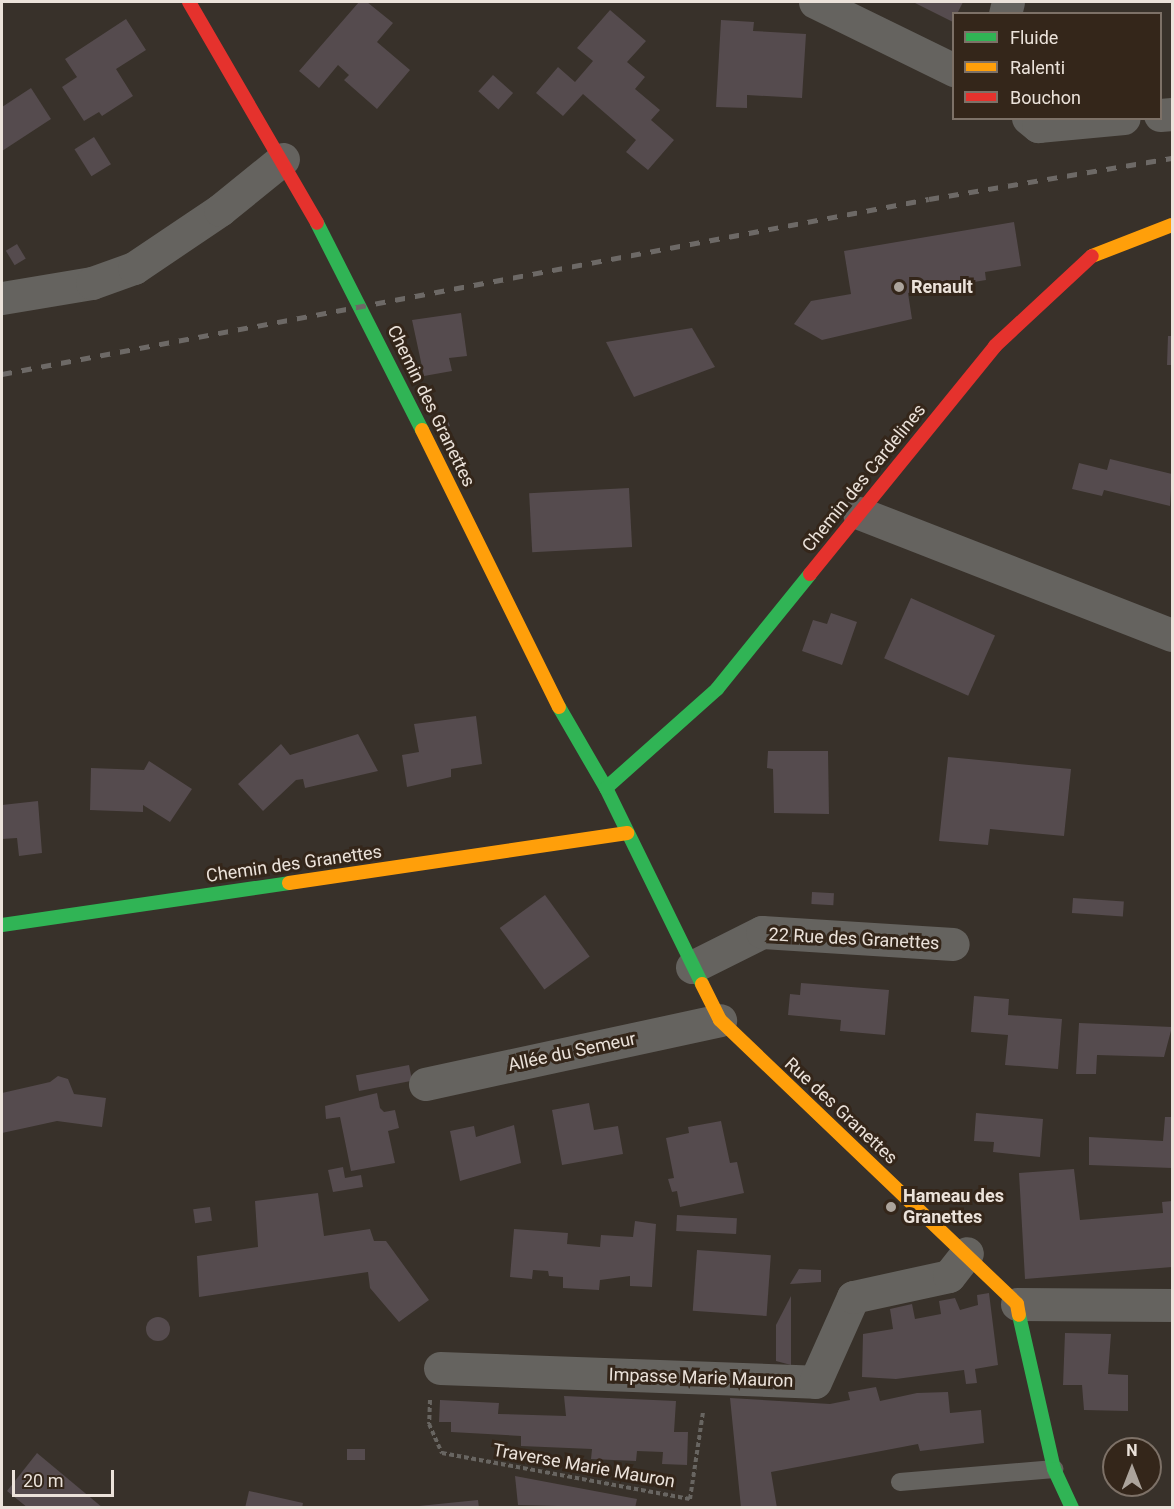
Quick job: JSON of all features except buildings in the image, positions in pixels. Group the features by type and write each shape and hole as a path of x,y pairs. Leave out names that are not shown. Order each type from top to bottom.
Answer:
{"street":[{"name":"Chemin des Granettes","path":"189,2 283,159 362,307 550,692 606,788 689,962"},
{"path":"815,2 952,69"},
{"path":"1030,120 1038,126 1102,120"},
{"path":"2,298 92,283 134,268 220,210 283,159"},
{"name":"Chemin des Cardelines","path":"606,788 717,688 996,346 1092,256 1173,225"},
{"path":"859,513 1173,635"},
{"name":"Chemin des Granettes","path":"2,925 627,833"},
{"name":"22 Rue des Granettes","path":"689,962 762,932 953,944"},
{"name":"Rue des Granettes","path":"689,962 720,1020 967,1253 1017,1304"},
{"name":"Allée du Semeur","path":"425,1084 720,1020"},
{"name":"Impasse Marie Mauron","path":"440,1368 815,1382 853,1297 948,1276 967,1253"},
{"path":"1072,1508 1054,1469 1017,1304 1173,1305"}],"lane":[{"path":"900,1482 1054,1469"}],"path":[{"name":"Traverse Marie Mauron","path":"440,1368 430,1390 429,1424 442,1454 690,1499 708,1378"}],"railway":[{"path":"2,374 929,199 1172,158"}],"traffic: fast":[{"path":"317,223 422,430"},
{"path":"606,788 717,689 810,574"},
{"path":"559,707 606,788 702,984"},
{"path":"2,925 289,883"},
{"path":"1019,1315 1054,1469 1072,1508"}],"traffic: slow":[{"path":"1092,256 1172,225"},
{"path":"422,430 559,707"},
{"path":"289,883 627,833"},
{"path":"702,984 720,1020 1017,1304 1019,1315"}],"traffic: jam":[{"path":"189,2 317,223"},
{"path":"810,574 995,346 1092,256"}],"place":[{"name":"Renault","path":"899,287"},
{"name":"Hameau des Granettes","path":"891,1207"}]}
